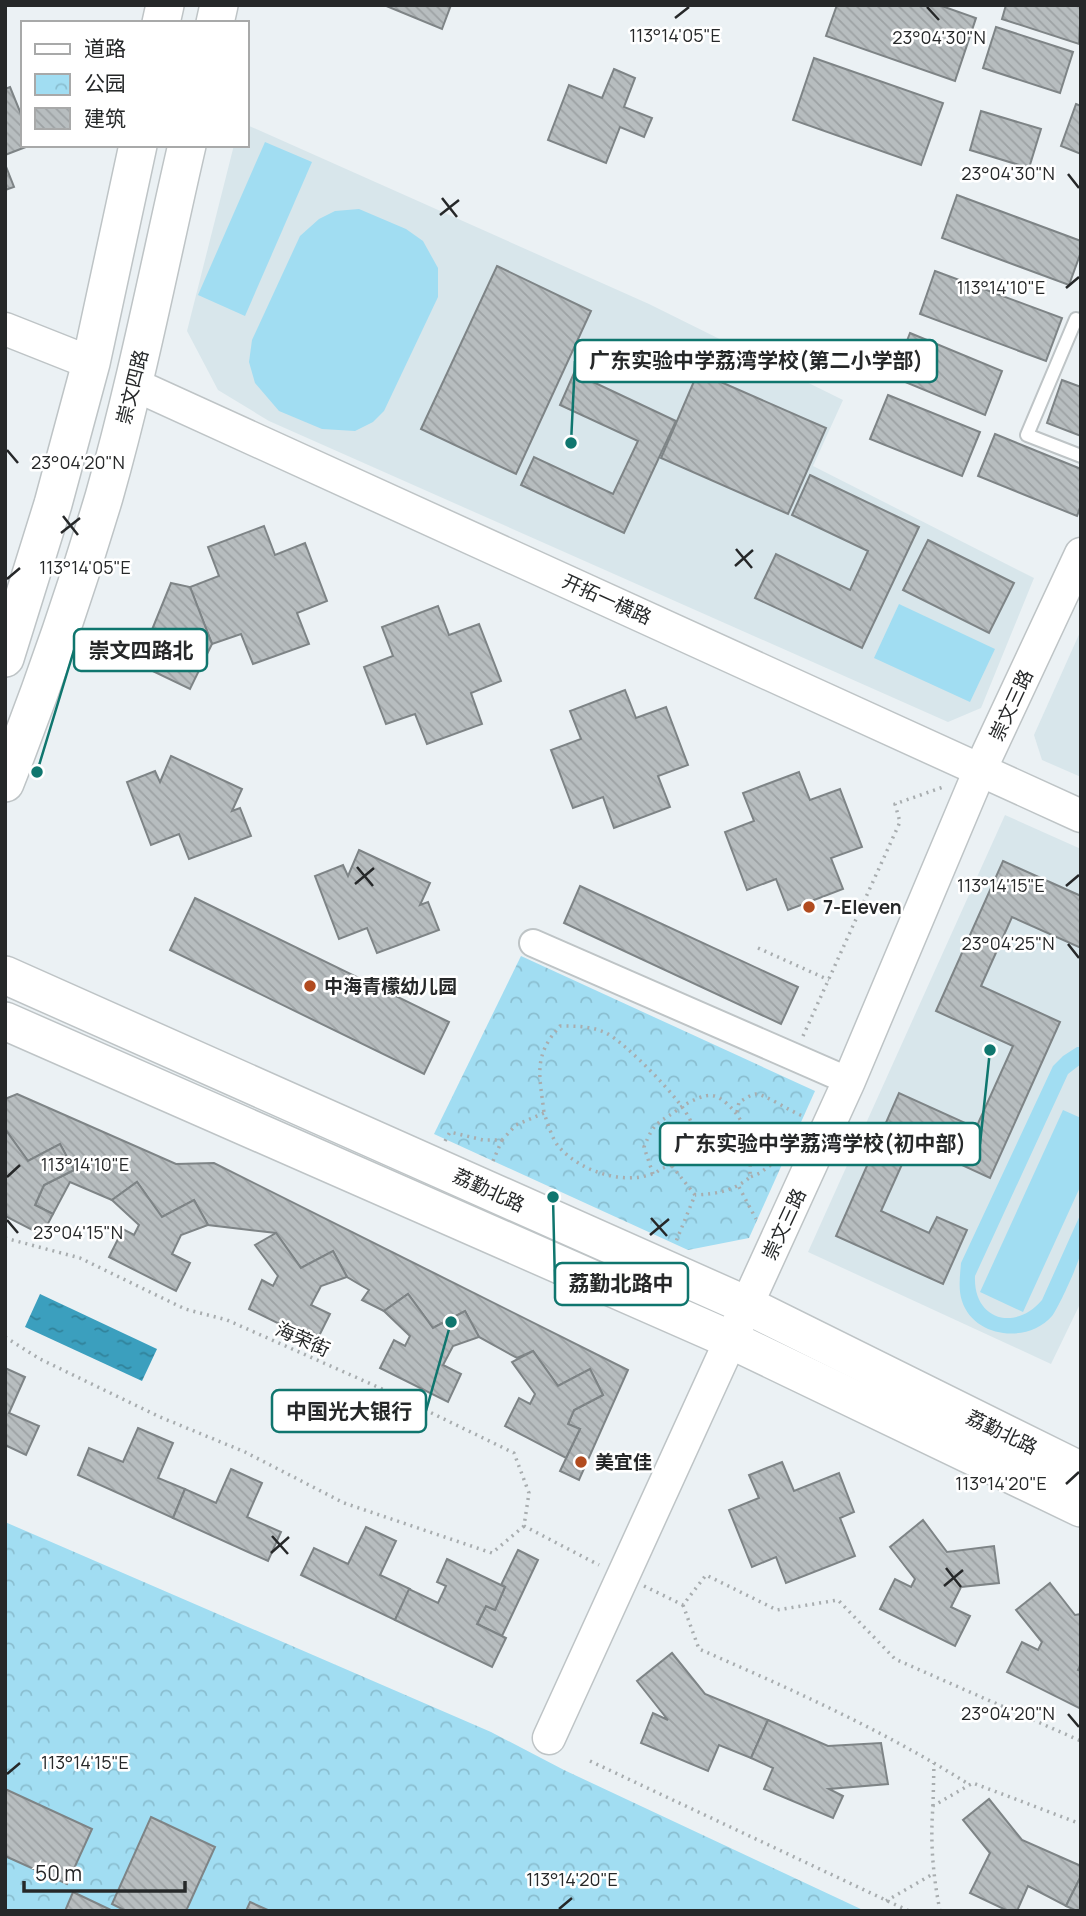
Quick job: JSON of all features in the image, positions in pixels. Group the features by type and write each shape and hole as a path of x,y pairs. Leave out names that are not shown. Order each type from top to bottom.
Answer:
{"main road":[{"path":"5,658 53,504 91,363 138,147"},
{"name":"崇文四路","path":"5,783 48,670 104,496 133,384 187,147"},
{"path":"5,949 52,997"},
{"name":"荔勤北路","path":"5,975 746,1305 1081,1471"},
{"name":"荔勤北路","path":"10,1025 731,1340 1081,1508"}],"street":[{"path":"5,329 91,363"},
{"name":"开拓一横路","path":"133,384 1081,816"},
{"name":"崇文三路","path":"550,1738 849,1081 980,770 1081,554"},
{"path":"533,943 849,1081"},
{"path":"110,1067 105,1052 110,1038 129,1031"}],"lane":[{"path":"1078,320 1027,435 1081,456"}],"path":[{"path":"794,1057 900,822 895,804 948,786"},
{"path":"758,948 829,980"},
{"path":"584,1026 609,1034 641,1060 680,1108 691,1122 691,1145 684,1160 653,1174 634,1177 604,1174 581,1165 558,1146 544,1113 539,1063 546,1042 560,1027 584,1026"},
{"path":"737,1112 739,1102 754,1094 769,1097 783,1108 811,1120"},
{"path":"653,1174 644,1147 652,1127 706,1095 718,1096 737,1112 750,1142 750,1177"},
{"path":"488,1171 502,1140 516,1125 544,1113"},
{"path":"444,1142 450,1132 483,1140 502,1140"},
{"path":"695,1195 715,1194 738,1187 772,1164 773,1151 766,1137 756,1136 750,1142"},
{"path":"672,1166 695,1195"},
{"path":"738,1187 762,1228"},
{"path":"671,1255 695,1195"},
{"name":"海荣街","path":"5,1238 80,1258 184,1309 227,1320 392,1393 514,1453 529,1493 524,1526"},
{"path":"5,1338 52,1365 160,1417 245,1452 344,1503 492,1553 524,1526 683,1605 699,1650 779,1684 934,1762 970,1785"},
{"path":"683,1605 706,1575 777,1610 838,1600 895,1658 1081,1741"},
{"path":"590,1761 909,1911"},
{"path":"934,1762 930,1838 940,1911"},
{"path":"933,1806 973,1783 1081,1824"},
{"path":"886,1900 933,1874"}],"shaded area":[{"path":"248,125 649,304 843,400 813,466 1034,578 981,708 948,722 269,421 218,390 187,331 233,147 248,147"},
{"path":"1081,630 1081,777 1042,760 1034,735"},
{"path":"1005,815 1081,849 1081,1302 1051,1364 808,1252"}],"green space":[{"path":"265,142 312,162 245,316 198,295"},
{"path":"359,209 406,229 423,241 438,268 438,297 384,411 373,422 355,431 322,429 279,411 255,383 249,362 252,340 300,236 319,219 335,211"},
{"path":"899,604 995,649 970,702 874,658"},
{"path":"521,956 815,1091 749,1238 688,1250 434,1134"},
{"path":"1077,1047 1081,1047 1081,1064 1068,1074 975,1276 976,1291 988,1311 998,1316 1020,1316 1031,1310 1042,1300 1081,1213 1080,1256 1052,1316 1030,1331 1002,1333 978,1323 968,1313 962,1301 960,1287 961,1263 1053,1066"},
{"path":"1063,1110 1081,1118 1081,1185 1023,1312 980,1292"},
{"path":"5,1522 491,1732 564,1770 865,1911 5,1911"}],"water":[{"path":"40,1294 157,1349 142,1381 25,1327"}],"building":[{"path":"384,5 451,5 442,29"},
{"path":"837,5 939,5 976,18 955,81 826,36"},
{"path":"1006,5 1081,5 1079,44 1002,19"},
{"path":"996,27 1073,52 1060,93 983,68"},
{"path":"814,58 943,103 921,165 793,120"},
{"path":"614,69 635,78 624,107 652,118 644,137 620,127 606,163 548,140 569,85 602,98"},
{"path":"10,87 21,114 21,147 26,147 5,155 5,89"},
{"path":"1076,104 1081,106 1081,154 1061,146"},
{"path":"981,111 1041,129 1029,168 970,150"},
{"path":"5,164 14,187 5,190"},
{"path":"957,195 1081,241 1081,252 1069,285 942,238"},
{"path":"497,266 591,311 516,474 421,429"},
{"path":"935,271 1062,318 1046,361 920,314"},
{"path":"910,333 1002,371 985,415 893,377"},
{"path":"698,372 826,428 788,514 661,458"},
{"path":"574,373 676,421 624,533 521,485 534,457 613,494 638,441 560,405"},
{"path":"1062,380 1081,387 1081,436 1047,423"},
{"path":"888,395 980,432 962,476 870,439"},
{"path":"995,434 1081,469 1081,505 1077,516 978,476"},
{"path":"810,475 919,527 862,648 755,598 776,554 850,590 868,551 792,515"},
{"path":"264,526 275,555 305,543 327,601 297,613 309,644 253,664 241,634 212,644 190,587 219,576 208,547"},
{"path":"928,540 1014,583 989,633 903,590"},
{"path":"171,583 190,587 212,644 190,689 138,664"},
{"path":"438,606 449,635 479,624 501,681 471,693 482,724 427,744 415,714 386,724 364,667 393,656 382,627"},
{"path":"625,690 636,718 666,707 688,765 658,776 670,807 614,828 603,797 573,808 551,750 581,739 570,711"},
{"path":"171,756 242,789 232,811 240,808 251,836 189,859 179,834 151,845 127,782 155,771 160,782"},
{"path":"799,772 810,800 840,789 862,847 831,858 843,889 788,910 776,879 747,890 725,832 754,821 743,793"},
{"path":"359,850 430,883 420,905 428,902 439,930 377,953 367,928 339,939 315,876 343,865 348,876"},
{"path":"1003,861 1081,896 1081,948 1012,917 981,986 1060,1022 990,1178 912,1142 881,1211 929,1233 937,1217 967,1230 943,1284 836,1236 899,1093 976,1128 1013,1046 936,1011"},
{"path":"580,886 798,987 781,1024 564,923"},
{"name":"中海青檬幼儿园","path":"195,898 449,1022 424,1074 170,950"},
{"path":"17,1094 176,1164 214,1163 628,1370 579,1480 560,1471 580,1429 568,1424 574,1410 603,1395 590,1369 558,1386 533,1351 517,1358 479,1337 465,1311 433,1328 408,1294 384,1311 362,1300 369,1290 347,1277 333,1251 301,1268 276,1233 208,1225 194,1200 162,1217 137,1182 112,1200 70,1182 53,1214 35,1205 44,1185 74,1170 60,1144 28,1161 5,1129 5,1099"},
{"path":"5,1129 28,1161 60,1144 74,1170 44,1185 35,1205 53,1214 42,1235 5,1216"},
{"path":"137,1182 162,1217 194,1200 208,1225 181,1235 172,1254 190,1263 176,1291 109,1257 123,1229 134,1235 139,1225 112,1200"},
{"path":"276,1233 301,1268 333,1251 347,1277 321,1286 311,1305 330,1314 316,1342 249,1309 262,1280 273,1286 278,1276 255,1245"},
{"path":"408,1294 433,1328 465,1311 479,1337 453,1346 443,1365 461,1374 448,1402 380,1368 394,1340 405,1346 410,1336 384,1311"},
{"path":"533,1351 558,1386 590,1369 603,1395 574,1410 568,1424 580,1429 566,1458 505,1426 519,1398 530,1404 535,1394 512,1362"},
{"path":"5,1368 25,1377 9,1413 39,1426 26,1455 5,1445"},
{"path":"138,1428 173,1443 158,1478 185,1489 173,1518 78,1475 89,1448 123,1462"},
{"path":"782,1462 794,1491 839,1473 854,1512 840,1518 855,1556 786,1583 776,1557 752,1567 729,1510 759,1498 749,1475"},
{"path":"231,1469 262,1483 247,1517 281,1532 268,1561 173,1518 185,1489 216,1503"},
{"path":"923,1520 947,1552 994,1546 999,1583 961,1587 951,1607 970,1616 955,1646 880,1609 895,1579 911,1587 915,1579 890,1547"},
{"path":"366,1527 396,1541 380,1575 410,1589 395,1620 301,1575 314,1548 348,1564"},
{"path":"518,1550 538,1560 502,1636 477,1624 486,1606 495,1610 505,1587 501,1585"},
{"path":"447,1559 505,1587 495,1610 486,1606 477,1624 506,1638 492,1667 395,1620 409,1589 438,1603 446,1586 437,1582"},
{"path":"1050,1583 1075,1615 1081,1614 1081,1664 1078,1670 1081,1671 1081,1709 1007,1672 1022,1642 1038,1650 1042,1642 1016,1610"},
{"path":"672,1653 705,1694 768,1720 751,1758 719,1745 708,1771 641,1743 653,1713 668,1720 637,1681"},
{"path":"768,1720 828,1746 881,1743 888,1784 829,1789 843,1796 833,1818 764,1789 773,1768 751,1758"},
{"path":"5,1789 92,1829 67,1884 5,1856"},
{"path":"989,1799 1022,1840 1081,1866 1081,1876 1066,1906 1028,1886 1017,1911 1008,1911 970,1893 990,1853 963,1820"},
{"path":"151,1817 215,1847 186,1911 126,1911 112,1904"},
{"path":"1081,1876 1081,1911 1077,1911 1066,1906"},
{"path":"73,1892 113,1911 65,1911"},
{"path":"250,1902 270,1911 246,1911"}],"place":[{"name":"广东实验中学荔湾学校(第二小学部)","path":"571,443"},
{"name":"崇文四路北","path":"37,772"},
{"name":"7-Eleven","path":"809,907"},
{"name":"中海青檬幼儿园","path":"310,986"},
{"name":"广东实验中学荔湾学校(初中部)","path":"990,1050"},
{"name":"荔勤北路中","path":"553,1197"},
{"name":"中国光大银行","path":"451,1322"},
{"name":"美宜佳","path":"581,1462"}]}
